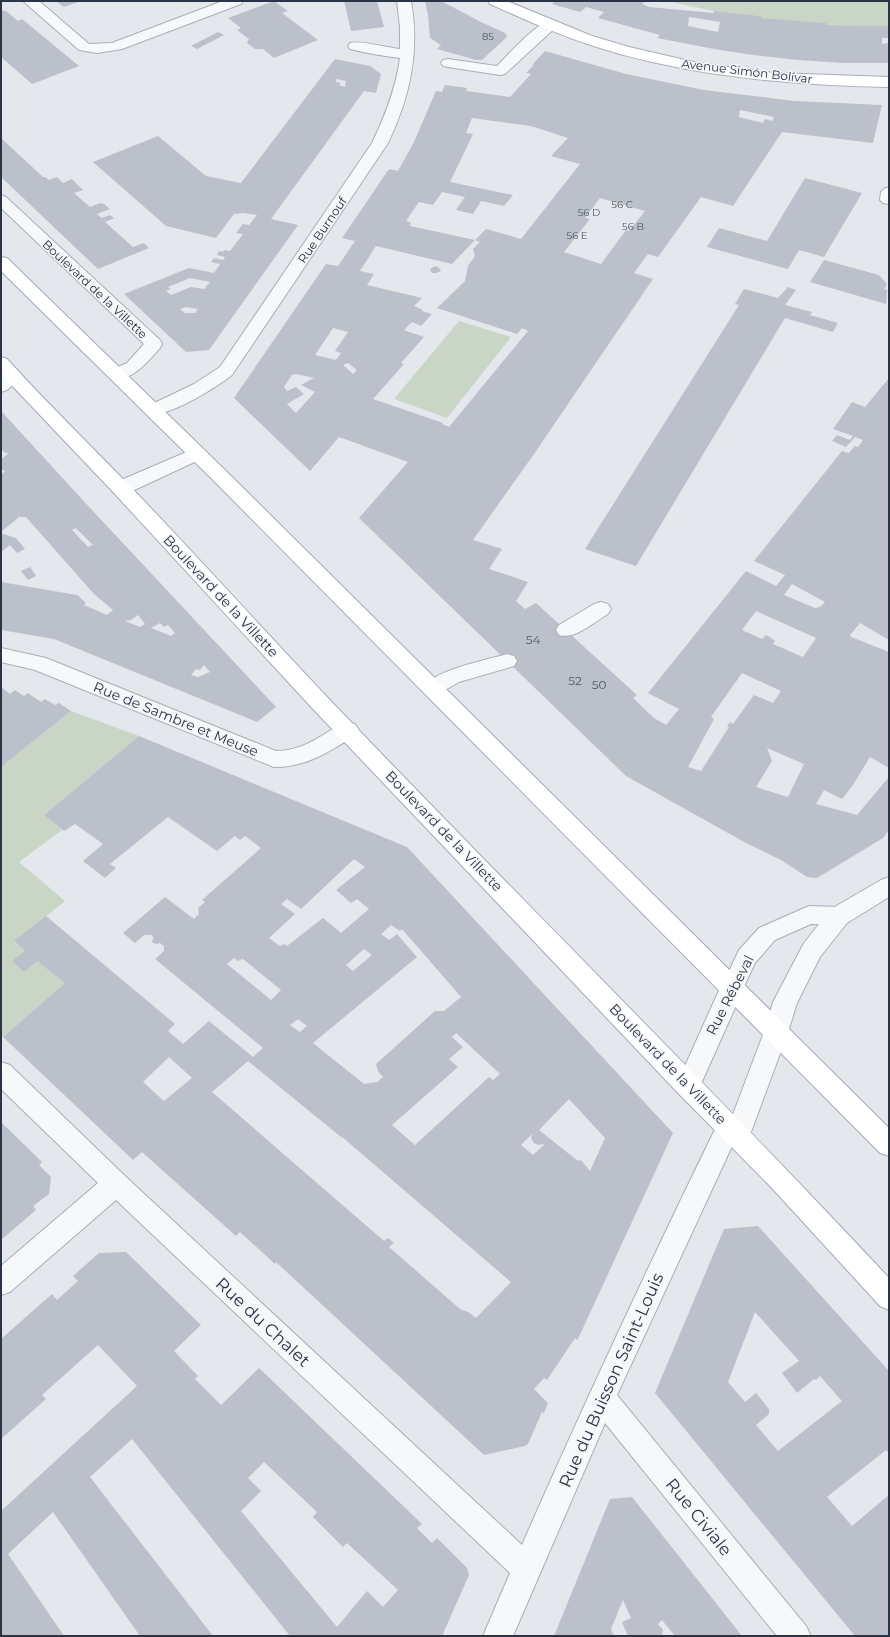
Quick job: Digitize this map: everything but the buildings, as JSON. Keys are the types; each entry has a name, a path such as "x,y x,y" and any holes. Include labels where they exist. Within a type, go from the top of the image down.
{"main road":[{"name":"Avenue Simón Bolívar","path":"495,1 588,40 688,65 782,78 889,82"},
{"path":"1,262 154,410 196,454 225,480 889,1145"},
{"name":"Boulevard de la Villette","path":"5,375 31,396 121,488 320,703 348,730 688,1086 733,1131 889,1297"}],"street":[{"path":"30,1 84,47 106,49 236,1"},
{"name":"Rue Burnouf","path":"154,410 198,391 214,382 226,371 380,144 395,111 406,70 408,34 404,1"},
{"path":"448,63 500,71 550,25"},
{"path":"356,46 384,52 408,54"},
{"path":"121,488 196,454"},
{"name":"Rue de Sambre et Meuse","path":"1,655 39,663 274,759 286,759 305,755 348,730"},
{"path":"733,1131 776,1032 785,1002 812,950 839,916 889,886"},
{"name":"Rue Rébeval","path":"688,1086 732,988"},
{"name":"Rue du Chalet","path":"1,1073 116,1184 526,1568"},
{"name":"Rue du Buisson Saint-Louis","path":"498,1636 526,1568 696,1193 733,1131"},
{"path":"1,1283 116,1184"},
{"name":"Rue Civiale","path":"602,1398 796,1636"}],"lane":[{"name":"Boulevard de la Villette","path":"1,200 154,344 133,367 117,374"},
{"path":"566,630 602,609"},
{"path":"433,688 452,677 507,661"},
{"name":"Rue Rébeval","path":"732,988 746,957 767,934 809,915 839,916"}],"green space":[{"path":"667,1 889,1 889,26 826,25 825,23 761,18 761,16 714,11"},
{"path":"459,321 511,337 447,418 394,399"},
{"path":"71,711 139,736 44,815 62,830 19,862 65,901 14,942 65,983 3,1037 1,1036 1,767"}]}
